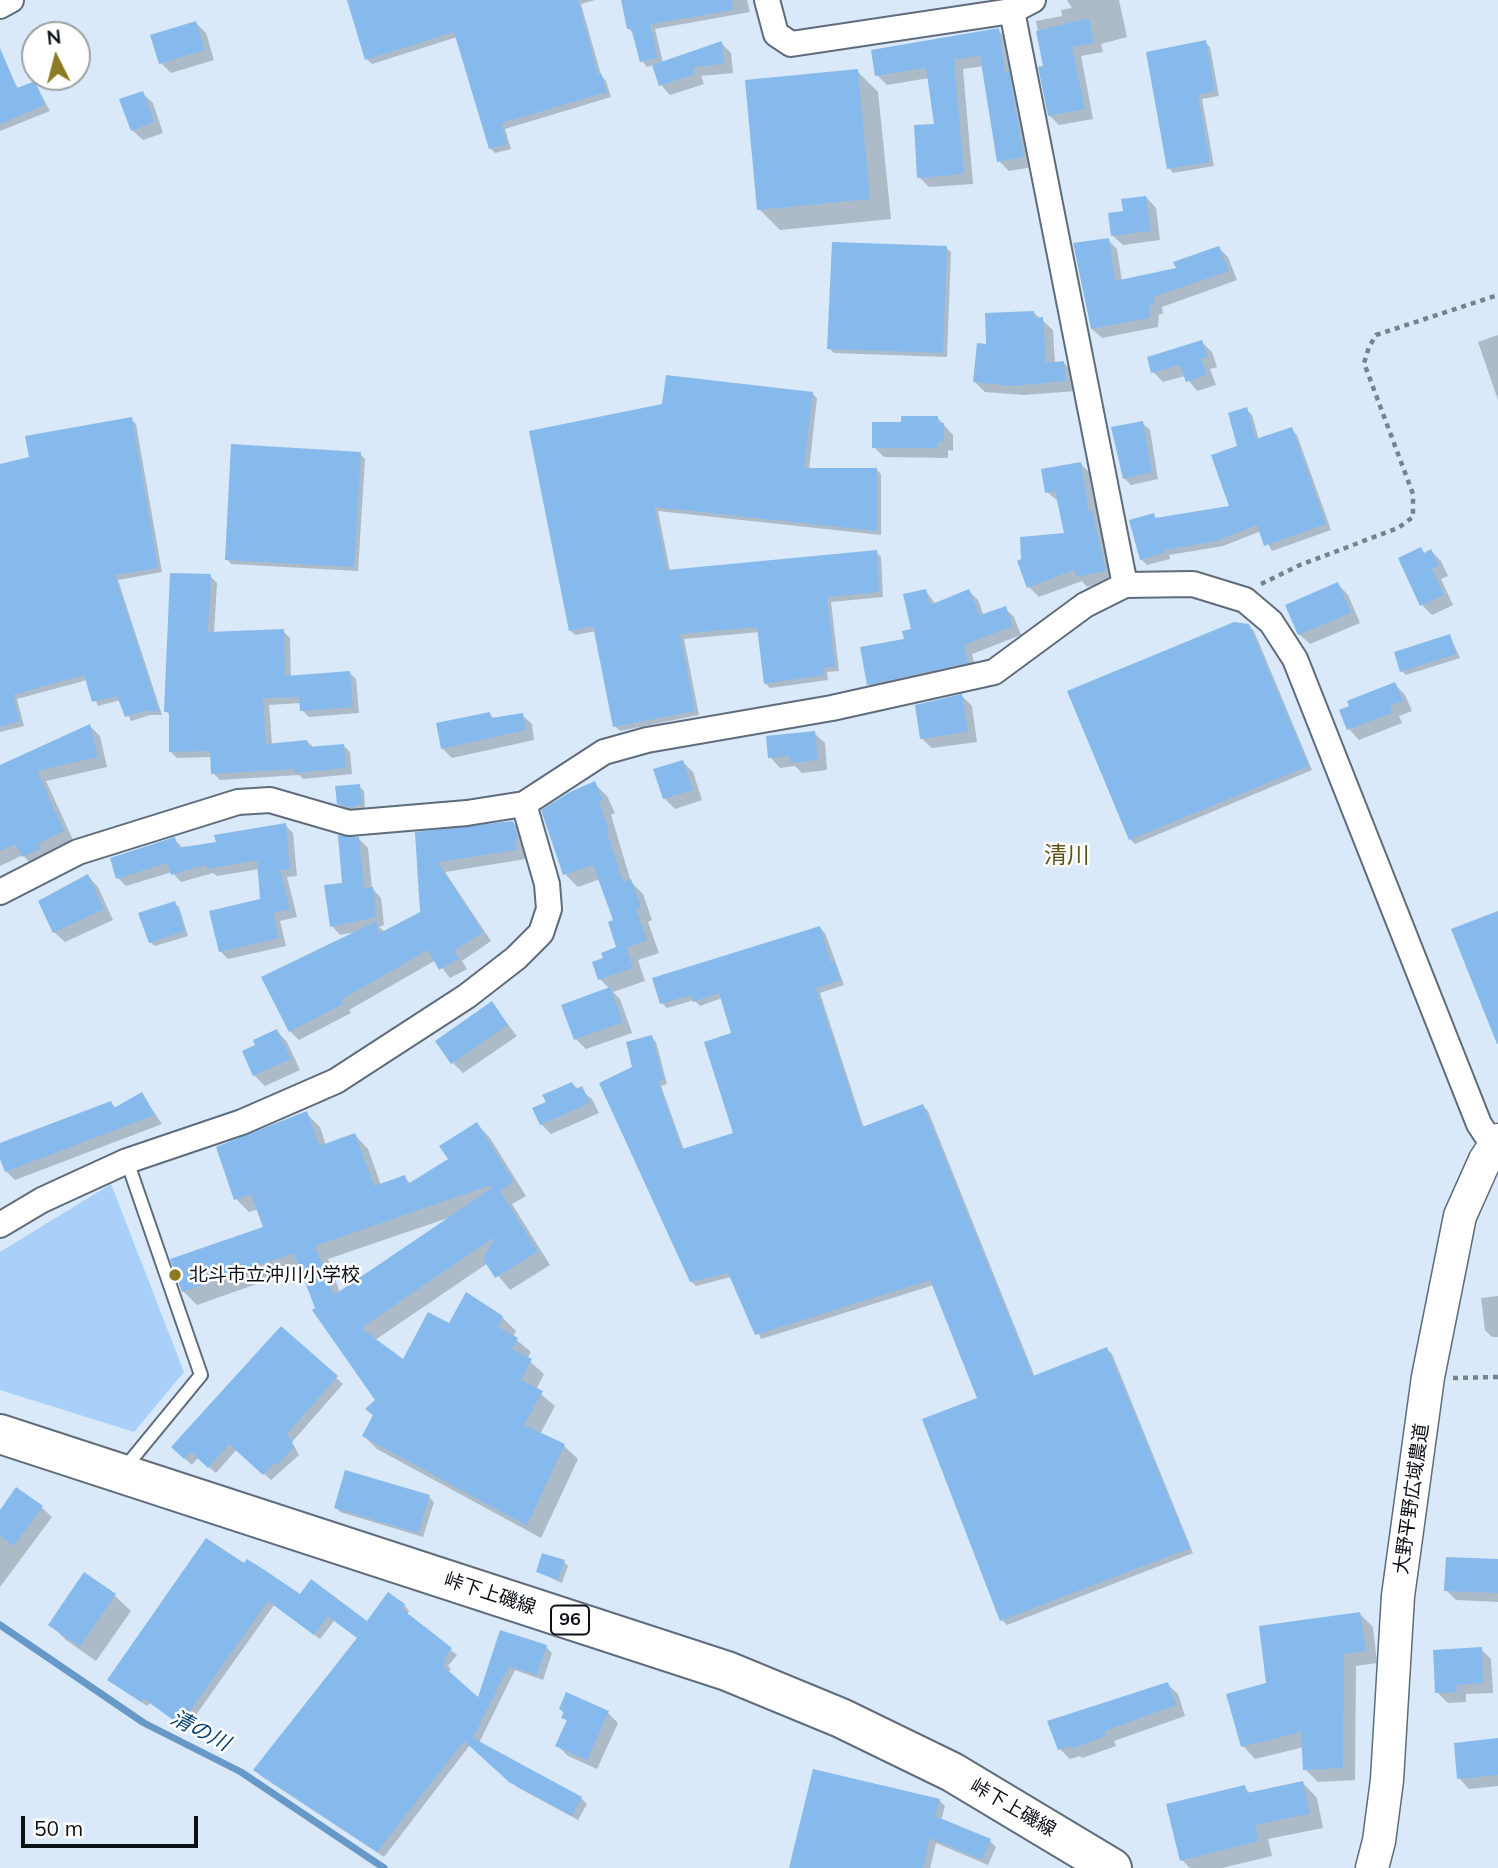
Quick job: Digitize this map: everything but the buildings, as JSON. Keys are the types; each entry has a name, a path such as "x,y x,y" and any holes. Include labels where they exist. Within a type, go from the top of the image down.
{"main road":[{"name":"峠下上磯線","path":"0,1434 727,1671 841,1717 952,1772 1112,1868"}],"street":[{"path":"0,6 10,0"},
{"path":"767,0 776,34 791,44 1023,6 1125,586"},
{"path":"0,892 78,852 238,802 270,800 349,823 467,814 524,804 604,752 832,708 994,672 1085,605 1125,586 1193,584 1245,600 1271,622 1295,659 1479,1124 1496,1143"},
{"path":"0,1225 42,1200 127,1161 242,1122 336,1081 467,996 516,958 541,933 549,909 547,884 524,804"},
{"name":"大野平野広域農道","path":"1372,1868 1379,1840 1387,1780 1398,1596 1429,1377 1461,1216 1496,1143"}],"lane":[{"path":"120,1473 201,1375 127,1161"}],"path":[{"path":"1245,600 1265,580 1398,528 1413,517 1413,494 1364,363 1369,348 1376,335 1498,295"},
{"path":"1429,1377 1498,1377"}],"shaded area":[{"path":"111,1184 184,1372 134,1432 0,1390 0,1252"}],"waterway":[{"name":"清の川","path":"0,1625 144,1723 241,1772 384,1868"}],"place":[{"name":"北斗市立沖川小学校","path":"175,1275"}],"district":[{"name":"清川","path":"1067,856"}]}
